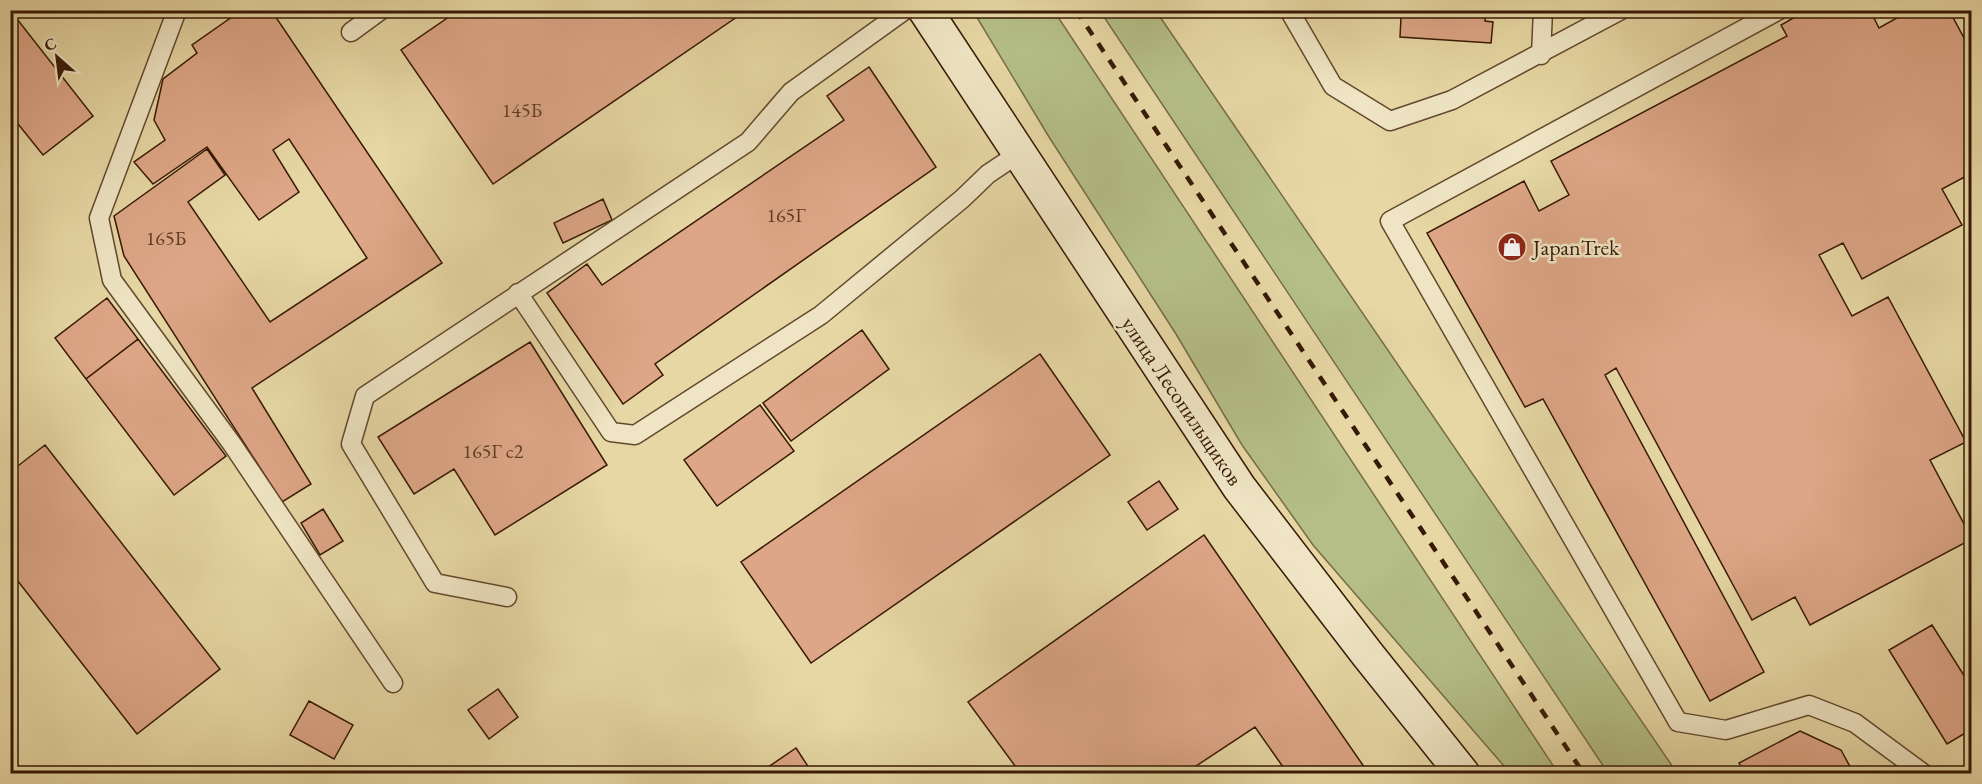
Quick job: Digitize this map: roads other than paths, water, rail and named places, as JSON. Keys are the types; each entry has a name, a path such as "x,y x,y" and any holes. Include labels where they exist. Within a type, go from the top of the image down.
{"main road":[{"name":"улица Лесопильщиков","path":"925,10 1239,487 1355,639 1463,774"}],"lane":[{"path":"177,10 99,218 112,280 232,444 393,683"},
{"path":"351,32 381,10"},
{"path":"507,597 435,583 351,444 365,396 748,142 791,92 905,10"},
{"path":"1289,10 1332,86 1390,121 1452,100 1541,55 1621,10"},
{"path":"1541,55 1543,10"},
{"path":"1779,10 1390,221 1678,722 1726,730 1809,705 1855,723 1924,774"},
{"path":"518,293 611,432 635,435 820,315 962,199 988,174 1018,154"}],"railway":[{"path":"1076,10 1584,774"}],"place":[{"name":"JapanTrek","path":"1512,247"}]}
